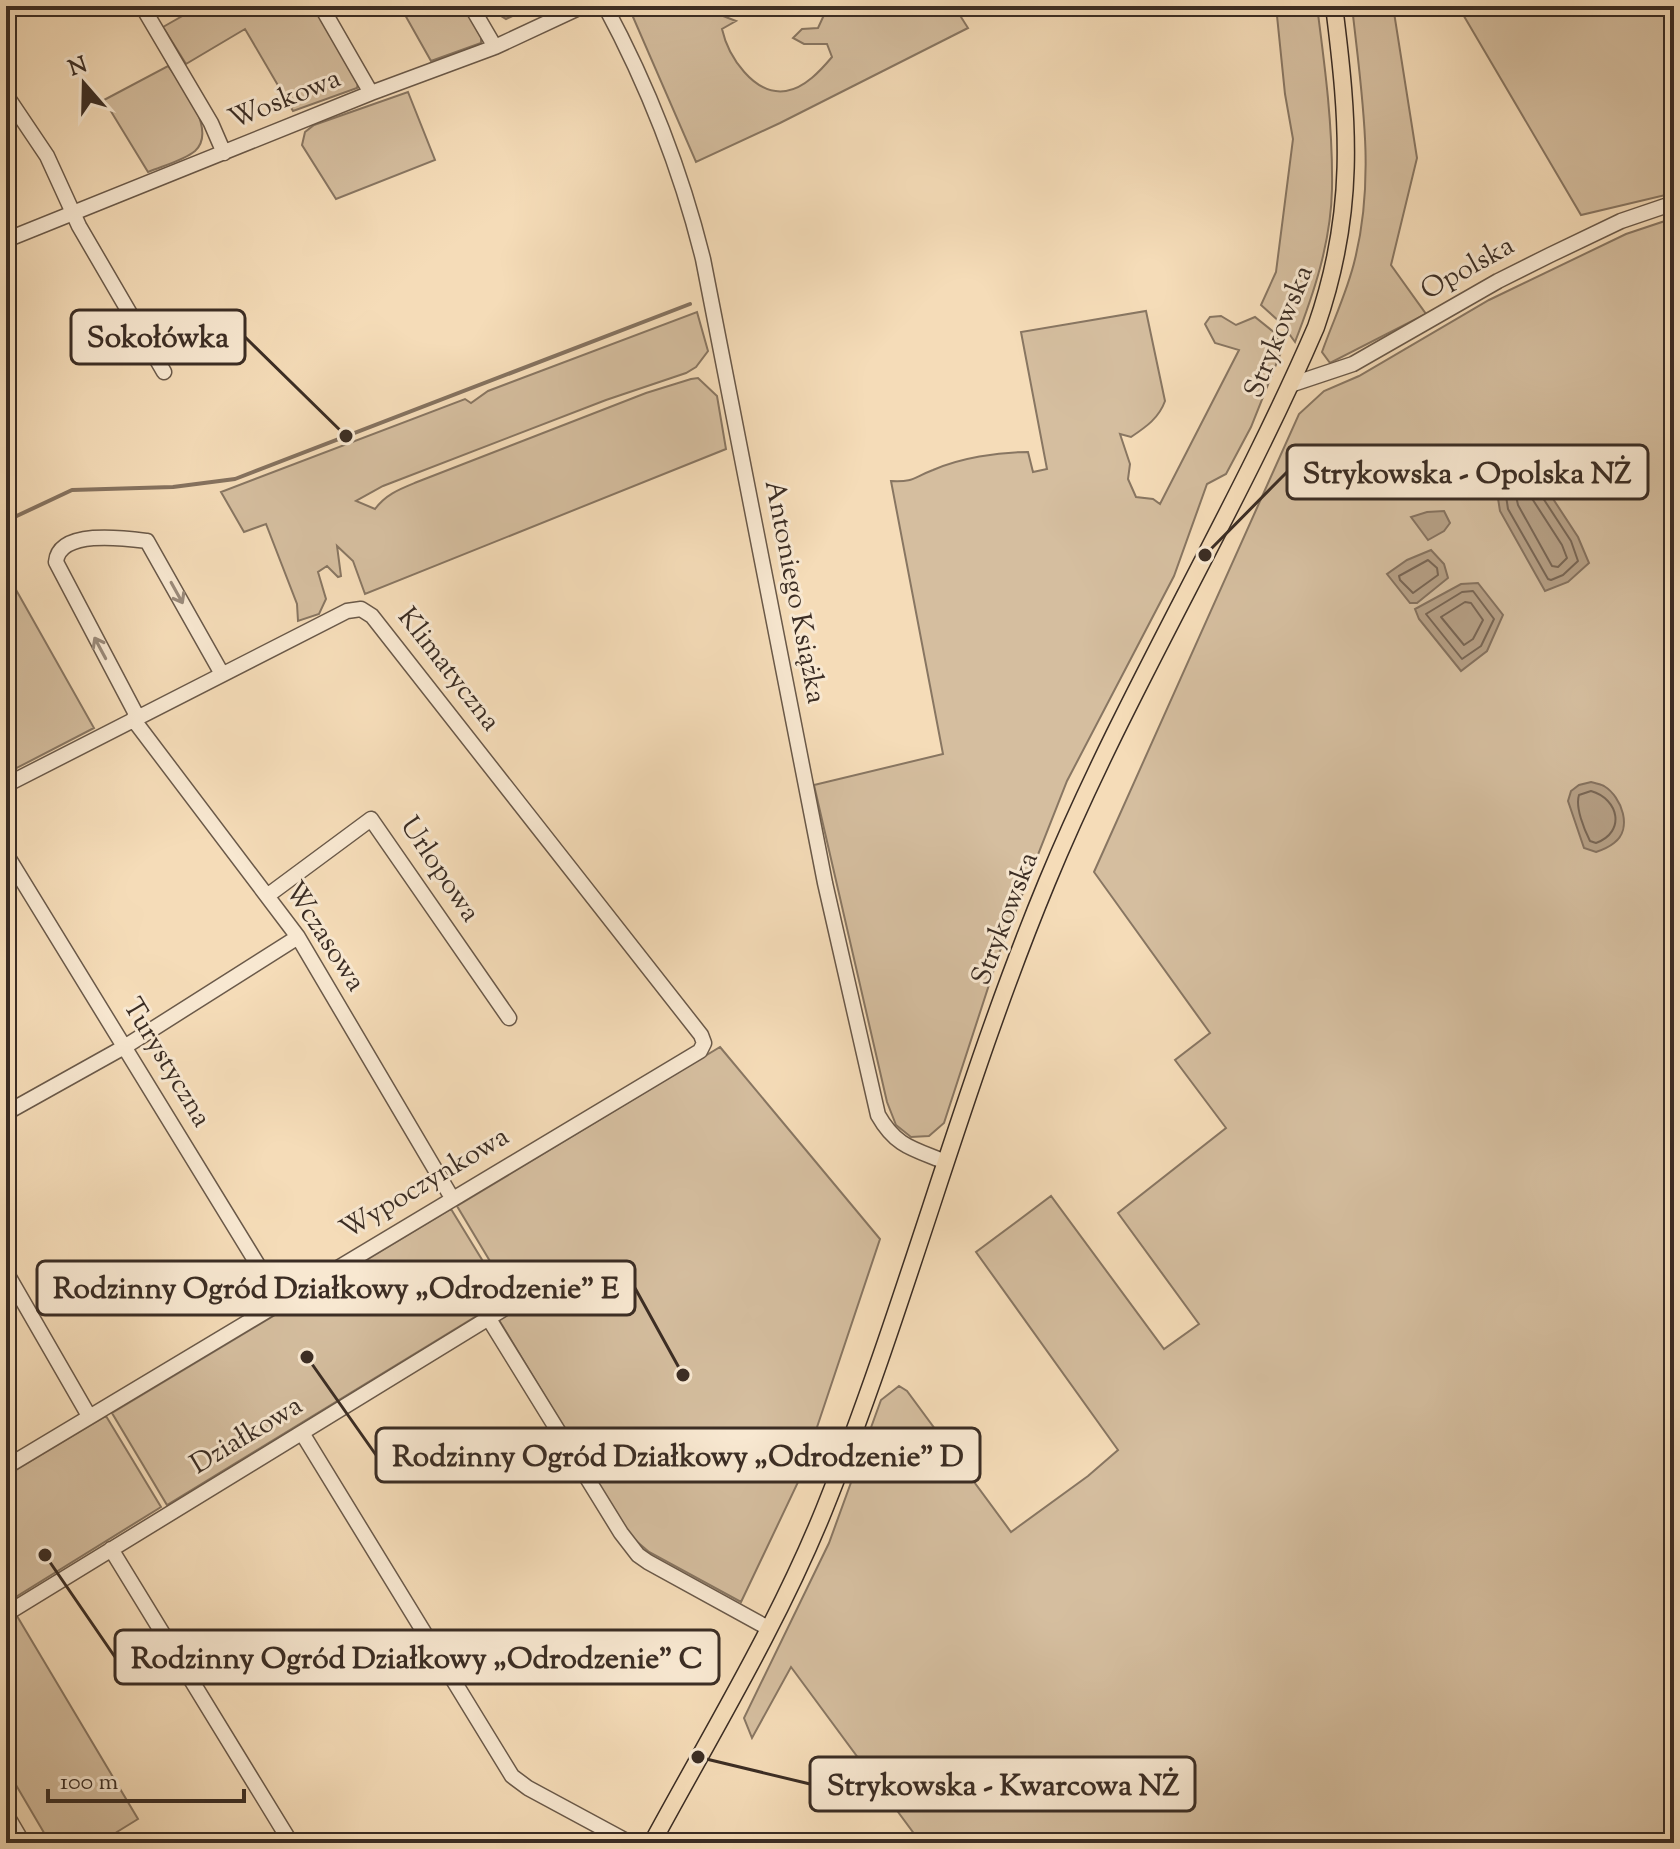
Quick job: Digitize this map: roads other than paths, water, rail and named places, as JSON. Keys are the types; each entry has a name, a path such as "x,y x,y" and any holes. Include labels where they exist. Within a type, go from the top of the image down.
{"main road":[{"name":"Strykowska","path":"652,1843 804,1557 838,1474 1020,950 1072,825 1316,327 1328,293 1343,220 1347,130 1334,6"}],"street":[{"path":"142,6 211,123 224,153"},
{"path":"321,6 371,93"},
{"path":"471,6 495,47"},
{"name":"Woskowa","path":"6,240 371,93 495,47 583,6"},
{"name":"Antoniego Książka","path":"605,6 639,69 689,201 822,867 878,1115 888,1133 904,1145 946,1162"},
{"path":"6,95 47,156 74,212 164,372"},
{"name":"Opolska","path":"1290,385 1353,364 1498,281 1621,221 1674,203"},
{"name":"Wczasowa","path":"222,674 147,541 77,540 56,556 56,562 135,717 298,937 452,1198"},
{"name":"Klimatyczna","path":"6,785 347,611 361,609 637,952 704,1043"},
{"name":"Urlopowa","path":"267,896 371,819 509,1018"},
{"name":"Turystyczna","path":"6,854 280,1301"},
{"path":"6,1113 126,1046 298,937"},
{"name":"Wypoczynkowa","path":"6,1467 700,1051 704,1043"},
{"path":"6,1272 89,1416"},
{"name":"Działkowa","path":"6,1614 515,1302"},
{"path":"489,1319 621,1533 638,1555 768,1628"},
{"path":"302,1433 512,1776 528,1788 630,1843"},
{"path":"111,1549 291,1843"},
{"path":"6,1814 23,1843"}],"water":[{"path":"495,6 523,6 523,11 506,19 498,14"},
{"path":"1511,469 1542,482 1578,537 1589,563 1568,582 1545,591 1500,511 1496,486"},
{"path":"1444,511 1450,523 1444,531 1428,540 1411,517 1427,512"},
{"path":"1431,550 1444,564 1448,578 1417,603 1410,603 1387,574 1407,560"},
{"path":"1478,583 1503,615 1487,651 1461,671 1419,619 1415,609 1461,584"},
{"path":"1591,782 1604,786 1616,798 1624,822 1620,837 1596,852 1584,848 1568,801 1571,791"}],"waterway":[{"path":"6,521 72,490 173,487 235,479 690,304"}],"place":[{"name":"Sokołówka","path":"346,436"},
{"name":"Strykowska - Opolska NŻ","path":"1205,555"},
{"name":"Rodzinny Ogród Działkowy „Odrodzenie” D","path":"307,1357"},
{"name":"Rodzinny Ogród Działkowy „Odrodzenie” E","path":"683,1375"},
{"name":"Rodzinny Ogród Działkowy „Odrodzenie” C","path":"45,1555"},
{"name":"Strykowska - Kwarcowa NŻ","path":"698,1757"}]}
